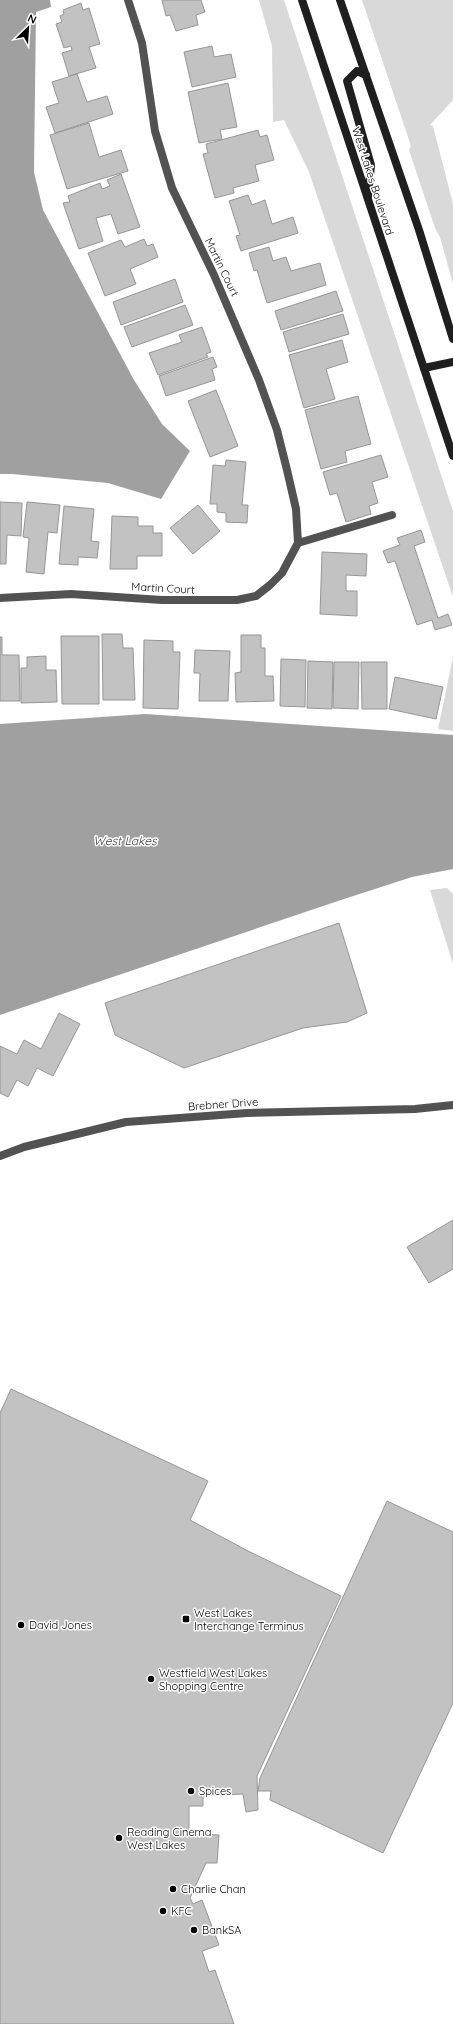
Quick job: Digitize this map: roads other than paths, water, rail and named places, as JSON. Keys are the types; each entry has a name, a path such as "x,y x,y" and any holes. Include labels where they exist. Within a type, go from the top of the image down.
{"main road":[{"name":"West Lakes Boulevard","path":"302,0 453,456"},
{"path":"340,0 419,230 453,339"},
{"path":"366,75 357,71 347,81 371,165 368,199"},
{"path":"424,368 453,362"}],"street":[{"name":"Martin Court","path":"0,598 71,594 162,600 237,600 256,596 270,585 282,573 298,543 296,508 277,430 259,380 214,275 170,181 155,131 142,43 128,0"},
{"path":"298,543 392,515"},
{"name":"Brebner Drive","path":"0,1156 24,1147 126,1122 247,1113 415,1109 453,1105"}],"water":[{"path":"0,0 50,0 51,7 36,12 34,172 43,210 134,380 162,424 190,451 161,499 108,483 0,474"},
{"name":"West Lakes","path":"145,714 453,735 453,869 412,877 0,1015 0,724"}],"place":[{"name":"West Lakes Interchange Terminus","path":"186,1619"},
{"name":"David Jones","path":"21,1625"},
{"name":"Westfield West Lakes Shopping Centre","path":"151,1679"},
{"name":"Spices","path":"191,1791"},
{"name":"Reading Cinema West Lakes","path":"119,1838"},
{"name":"Charlie Chan","path":"173,1889"},
{"name":"KFC","path":"163,1911"},
{"name":"BankSA","path":"194,1930"}]}
